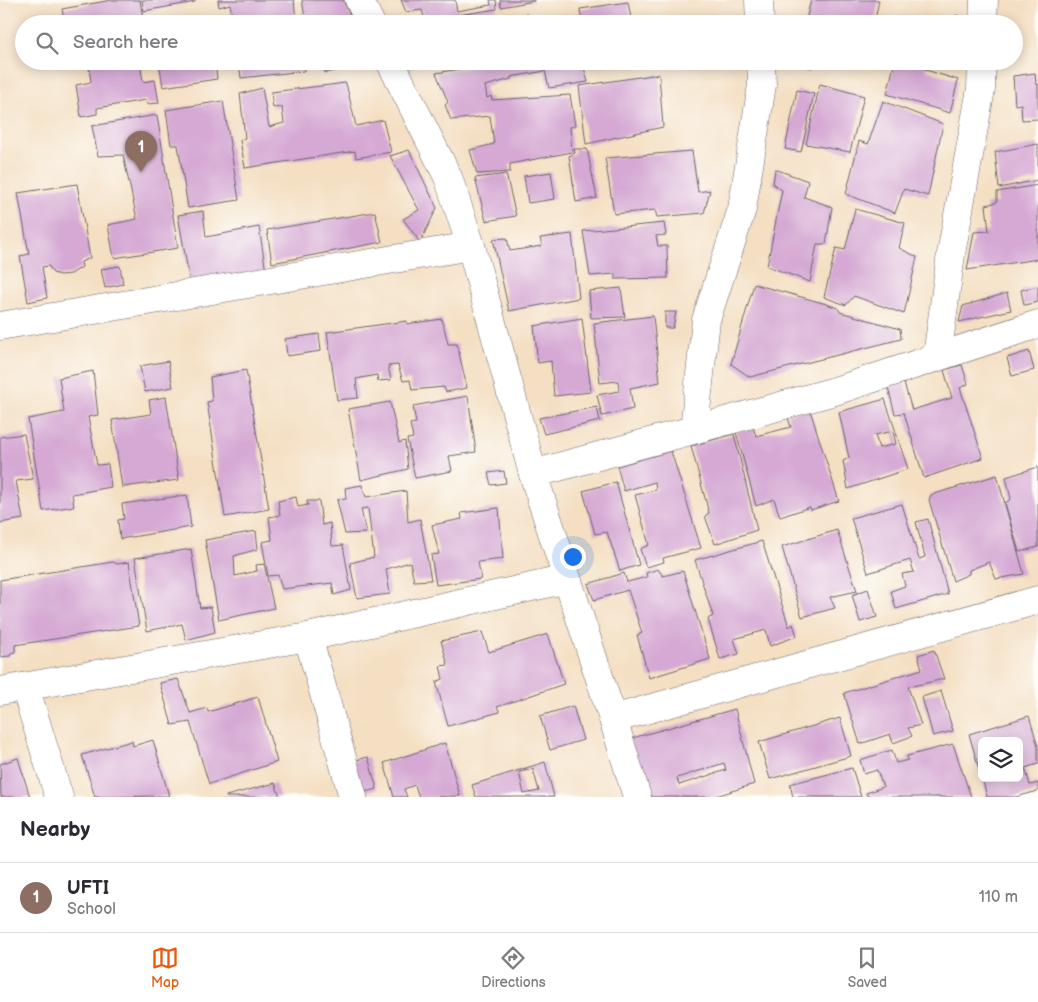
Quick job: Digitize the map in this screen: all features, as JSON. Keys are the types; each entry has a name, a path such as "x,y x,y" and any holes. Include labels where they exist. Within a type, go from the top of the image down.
{"street":[{"path":"359,0 366,15"},
{"path":"759,0 760,15"},
{"path":"983,15 984,0"},
{"path":"394,70 448,178 471,246 533,474 637,797"},
{"path":"694,429 706,320 742,209 762,85 761,70"},
{"path":"937,357 951,254 981,89 982,70"},
{"path":"0,326 471,246"},
{"path":"533,474 835,391 1038,324"},
{"path":"59,797 12,689 308,637 567,579"},
{"path":"613,719 1038,600"},
{"path":"308,637 353,797"}],"building":[{"path":"112,0 140,0 142,15 63,15 62,9"},
{"path":"142,0 195,0 195,2 144,11"},
{"path":"218,0 294,0 296,15 232,15 230,4 219,7"},
{"path":"302,0 343,0 350,15 304,15"},
{"path":"401,0 455,0 457,11 491,5 490,0 496,0 497,9 458,15 424,15 422,10 406,12"},
{"path":"500,0 534,0 534,1 501,7"},
{"path":"811,0 879,0 876,15 807,15"},
{"path":"628,2 630,15 581,15 580,9"},
{"path":"89,70 141,70 143,82 155,80 159,103 147,104 146,100 97,108 97,114 81,117 76,85 91,82"},
{"path":"160,70 216,70 217,79 163,87"},
{"path":"240,70 304,70 304,71 241,78"},
{"path":"324,70 339,70 325,73"},
{"path":"454,70 585,70 588,82 549,88 545,71 511,77 511,79 485,86 487,98 491,96 492,100 570,95 575,126 570,127 572,152 510,164 510,172 477,174 470,150 494,144 490,116 451,120 445,105 448,102 436,73"},
{"path":"893,70 926,70 958,80 950,113 887,94"},
{"path":"1035,73 1036,84 1038,84 1038,119 1022,120 1021,104 1015,105 1013,76"},
{"path":"659,74 663,127 586,144 579,86"},
{"path":"346,83 356,126 383,120 391,152 356,158 355,151 245,168 240,140 245,138 240,94 262,88 269,127 284,123 282,107 273,108 271,92"},
{"path":"820,84 864,96 850,152 806,144"},
{"path":"797,90 814,94 801,152 785,149"},
{"path":"223,101 239,200 188,208 178,145 171,145 166,110"},
{"path":"883,101 943,124 928,196 904,189 895,213 846,194 859,141 868,144"},
{"path":"157,115 178,248 114,258 108,225 137,219 123,155 98,156 92,126"},
{"path":"1038,144 1038,180 999,188 995,152"},
{"path":"574,149 587,149 597,198 576,202 569,156 575,153"},
{"path":"409,150 437,208 420,242 403,219 419,210 390,156"},
{"path":"692,151 698,192 710,190 704,213 657,217 655,210 614,214 605,158"},
{"path":"775,169 808,181 804,197 832,207 826,244 817,244 810,282 767,266 782,190 773,184"},
{"path":"551,172 555,199 528,203 524,176"},
{"path":"506,174 516,216 486,221 475,178"},
{"path":"77,184 90,258 81,262 82,267 71,274 60,275 53,273 49,266 42,267 47,298 28,302 20,256 29,254 18,193"},
{"path":"1038,185 1038,259 967,270 974,232 989,231 986,205 997,202 997,192"},
{"path":"855,209 905,223 899,248 917,257 904,314 854,296 846,305 824,297 836,248 845,250"},
{"path":"203,211 206,237 259,227 266,272 190,283 178,215"},
{"path":"375,212 382,242 272,263 267,230"},
{"path":"664,223 666,235 656,236 658,246 667,246 668,278 615,279 615,274 590,276 583,231"},
{"path":"572,234 579,298 509,311 493,239 507,238 510,251 542,246 540,238"},
{"path":"120,266 123,284 105,288 101,269"},
{"path":"754,284 823,303 838,308 840,312 900,329 901,339 750,377 731,364"},
{"path":"1038,286 1038,302 1024,305 1021,290"},
{"path":"621,288 625,317 591,318 589,291"},
{"path":"1007,293 1011,310 959,322 963,306"},
{"path":"665,312 676,312 673,328 665,328"},
{"path":"653,316 660,382 630,388 633,409 602,416 597,395 619,391 618,381 600,383 594,323"},
{"path":"582,318 591,392 554,396 551,361 538,363 534,326"},
{"path":"442,319 448,344 457,344 467,388 446,392 444,387 412,390 410,380 403,381 398,365 388,366 391,380 378,381 377,375 356,379 358,398 337,400 327,332 407,321 407,324"},
{"path":"319,334 321,351 287,356 285,339"},
{"path":"1029,351 1034,370 1012,376 1007,358"},
{"path":"168,361 173,387 145,392 140,366"},
{"path":"962,365 968,384 960,388 983,458 924,478 904,413 895,414 888,387 904,383 912,410 952,398 944,370"},
{"path":"246,370 269,509 225,517 207,402 212,401 210,377"},
{"path":"93,371 98,415 88,417 97,465 108,464 111,487 72,494 74,506 43,511 28,419 64,412 59,378"},
{"path":"468,396 476,452 449,456 452,471 415,478 407,439 413,438 410,424 416,423 413,406"},
{"path":"166,397 179,480 122,487 112,420 151,414 149,400"},
{"path":"885,399 908,469 848,489 843,461 849,458 839,412","holes":["893,431 896,444 879,448 875,435"]},
{"path":"390,402 399,443 405,441 408,469 361,480 348,409"},
{"path":"597,407 600,421 544,434 539,418"},
{"path":"809,407 839,501 811,510 810,507 780,517 774,499 756,506 736,432 753,427 756,436 791,427 787,415"},
{"path":"24,434 33,479 16,481 23,519 0,523 0,437"},
{"path":"734,434 757,530 715,544 705,516 709,513 691,446"},
{"path":"671,451 701,548 663,558 664,562 646,567 640,549 649,545 635,495 656,490 655,482 624,491 617,466"},
{"path":"1038,467 1038,547 1019,552 1005,503 1011,499 1006,477"},
{"path":"504,471 506,483 491,485 488,473"},
{"path":"997,475 1024,574 996,579 989,562 969,570 969,574 953,581 929,500 931,495"},
{"path":"616,482 639,565 620,571 607,532 595,534 583,491"},
{"path":"362,485 366,497 406,491 408,522 420,519 431,580 414,581 410,562 386,569 390,594 357,598 350,563 374,557 368,508 361,509 366,533 345,534 337,500 346,499 345,488"},
{"path":"187,495 191,527 120,539 118,520 124,519 122,504"},
{"path":"296,497 298,507 308,505 307,501 319,501 322,525 330,523 332,546 343,545 351,590 334,595 332,583 282,589 278,575 268,576 262,542 272,540 269,517 280,515 278,501"},
{"path":"902,504 919,559 925,557 916,522 928,519 948,594 896,609 891,591 905,586 902,574 914,572 910,560 868,573 851,518"},
{"path":"499,508 503,559 478,562 481,579 436,585 431,555 439,554 432,525 462,519 461,513"},
{"path":"837,530 857,591 830,597 835,608 802,617 782,547"},
{"path":"256,531 258,549 234,556 235,576 257,571 256,565 264,564 274,608 219,620 205,540"},
{"path":"762,541 789,627 793,624 797,636 770,646 766,630 734,639 739,654 720,659 708,619 713,616 695,560"},
{"path":"191,549 200,608 211,607 215,632 186,640 182,624 147,631 135,558"},
{"path":"113,562 117,564 129,562 139,626 15,645 15,652 11,653 10,656 0,657 0,580"},
{"path":"658,569 663,576 683,571 710,659 649,678 637,635 642,633 628,590 594,600 588,584 624,573 627,582 647,577 646,573"},
{"path":"868,589 877,617 860,622 852,595"},
{"path":"482,632 489,652 548,634 564,684 497,707 500,712 448,726 436,682 443,679 440,666 448,665 441,641"},
{"path":"934,650 944,679 908,687 921,725 908,728 912,736 893,743 890,734 860,744 844,693 922,669 918,655"},
{"path":"178,679 190,713 207,708 208,712 258,697 277,762 209,784 190,722 172,725 160,683"},
{"path":"941,691 953,731 933,736 922,697"},
{"path":"573,706 583,740 550,750 540,716"},
{"path":"735,709 754,784 713,797 643,797 629,739","holes":["724,763 726,770 679,785 677,778"]},
{"path":"1029,716 1038,746 1038,764 1025,768 1030,785 1038,783 1038,791 1016,797 987,797 983,782 1023,782 1023,737 978,737 978,766 969,734"},
{"path":"840,718 851,756 770,779 759,742"},
{"path":"153,740 169,796 95,797 82,755 132,741 133,746"},
{"path":"445,743 460,796 419,797 415,785 404,789 407,797 394,797 384,763"},
{"path":"953,744 971,797 868,797 866,793 883,787 877,770 864,774 860,760 892,750 896,763 908,760 907,756"},
{"path":"368,757 377,789 361,793 352,761"},
{"path":"18,758 30,797 1,797 0,764"},
{"path":"545,762 554,797 476,797 472,785","holes":["533,769 539,791 524,794 519,772"]},
{"path":"852,768 861,797 793,797 790,784"},
{"path":"275,783 280,797 226,797 226,796"}],"place":[{"name":"UFTI","path":"141,172"}]}
